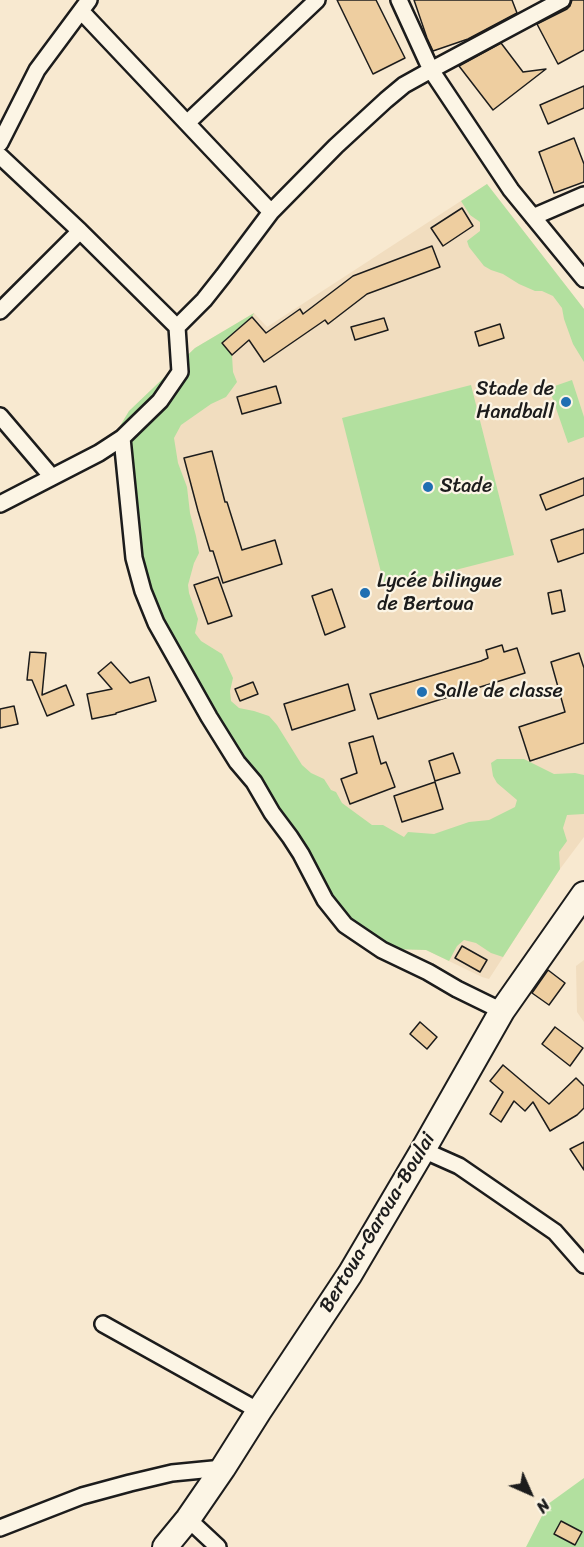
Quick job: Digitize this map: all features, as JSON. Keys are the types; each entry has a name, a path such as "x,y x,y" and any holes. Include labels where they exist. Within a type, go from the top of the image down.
{"highway":[{"name":"Bertoua-Garoua-Boulai","path":"165,1547 188,1519 223,1468 258,1411 350,1274 502,1011 584,894"}],"street":[{"path":"187,123 317,0"},
{"path":"399,0 431,70 511,190 584,279"},
{"path":"177,327 204,300 271,212 336,146 386,100 431,70 562,0"},
{"path":"0,143 37,70 85,5 187,123 271,212"},
{"path":"0,156 177,327 180,372 160,401 122,438 99,453 0,504"},
{"path":"533,217 584,195"},
{"path":"0,311 80,231"},
{"path":"0,416 52,477"},
{"path":"122,438 134,558 143,591 156,623 209,717 301,854 325,900 345,925 382,950 502,1011"},
{"path":"423,1150 459,1167 555,1232 584,1265"},
{"path":"103,1324 258,1411"},
{"path":"0,1528 82,1496 130,1483 172,1473 223,1468"},
{"path":"188,1519 218,1547"}],"shaded area":[{"name":"Lycée bilingue de Bertoua","path":"487,184 584,309 584,837 560,869 489,979 426,950 390,949 227,741 126,457 120,426 129,411 195,348 254,313 267,327"},
{"path":"584,960 584,1022 577,1012 576,966"}],"green space":[{"path":"487,184 584,309 584,362 573,344 562,308 553,296 542,291 535,291 484,266 469,247 467,241 480,231 480,222 470,215 461,201"},
{"path":"254,313 222,343 232,355 233,372 237,382 226,397 211,404 181,425 174,438 178,463 187,487 199,553 188,585 198,619 195,633 201,641 222,654 233,678 230,691 231,701 239,708 269,716 302,765 311,773 324,779 342,803 372,825 383,825 404,837 408,832 434,834 469,822 489,820 515,807 517,800 497,783 493,776 491,763 497,759 524,759 554,774 584,775 584,814 567,815 563,828 567,841 559,852 560,869 503,957 491,953 476,943 464,940 457,946 449,961 426,950 390,949 346,922 262,799 156,620 137,566 126,457 120,426 129,411 195,348"},
{"name":"Stade de Handball","path":"572,380 584,417 584,437 568,443 549,388"},
{"name":"Stade","path":"471,385 514,555 385,588 342,418"},
{"path":"584,1478 584,1547 526,1547 548,1504"}],"building":[{"path":"337,0 376,0 405,58 373,74"},
{"path":"414,0 512,0 517,13 468,39 433,51"},
{"path":"572,0 584,0 584,50 558,64 537,24 567,9"},
{"path":"501,43 523,72 546,69 493,110 459,66"},
{"path":"584,86 584,108 548,124 540,105"},
{"path":"574,138 584,164 584,182 554,193 539,152"},
{"path":"462,208 473,226 443,246 431,228"},
{"path":"432,246 440,267 367,294 328,324 325,320 264,362 249,340 232,355 222,343 252,317 266,333 300,309 303,314 353,276"},
{"path":"384,318 388,330 355,340 351,327"},
{"path":"500,324 504,338 479,346 475,332"},
{"path":"276,386 281,403 242,414 237,397"},
{"path":"212,451 225,502 227,502 242,550 275,540 282,564 223,583 213,551 210,551 184,458"},
{"path":"584,478 584,495 546,510 540,495"},
{"path":"584,529 584,553 558,562 551,540"},
{"path":"218,577 232,616 208,624 194,585"},
{"path":"332,589 345,627 325,635 312,596"},
{"path":"561,590 565,611 552,614 548,593"},
{"name":"Salle de classe","path":"502,645 504,652 517,648 525,673 378,719 370,694 481,661 488,658 486,650"},
{"path":"30,652 46,653 42,695 66,685 74,705 47,716 32,680 27,680"},
{"path":"579,653 584,668 584,743 530,761 519,727 565,712 551,662"},
{"path":"111,662 130,683 149,677 156,701 92,719 87,694 112,689 98,673"},
{"path":"253,682 258,694 240,701 235,689"},
{"path":"348,684 355,710 292,730 284,704"},
{"path":"14,706 18,724 0,728 0,709"},
{"path":"373,736 381,764 386,762 395,787 350,804 341,779 357,773 349,743"},
{"path":"453,753 460,773 435,781 429,761"},
{"path":"435,782 443,809 402,822 394,796"},
{"path":"462,946 487,960 480,972 455,958"},
{"path":"548,970 565,983 549,1005 532,993"},
{"path":"420,1022 437,1037 427,1049 410,1034"},
{"path":"555,1027 583,1048 570,1066 542,1044"},
{"path":"503,1065 549,1104 576,1078 584,1086 584,1108 577,1115 550,1131 533,1102 525,1111 514,1101 501,1122 490,1114 503,1092 490,1081"},
{"path":"584,1142 584,1170 570,1149"},
{"path":"561,1521 582,1532 575,1545 554,1534"}],"place":[{"name":"Stade de Handball","path":"566,402"},
{"name":"Stade","path":"428,487"},
{"name":"Lycée bilingue de Bertoua","path":"365,593"},
{"name":"Salle de classe","path":"422,692"}]}
